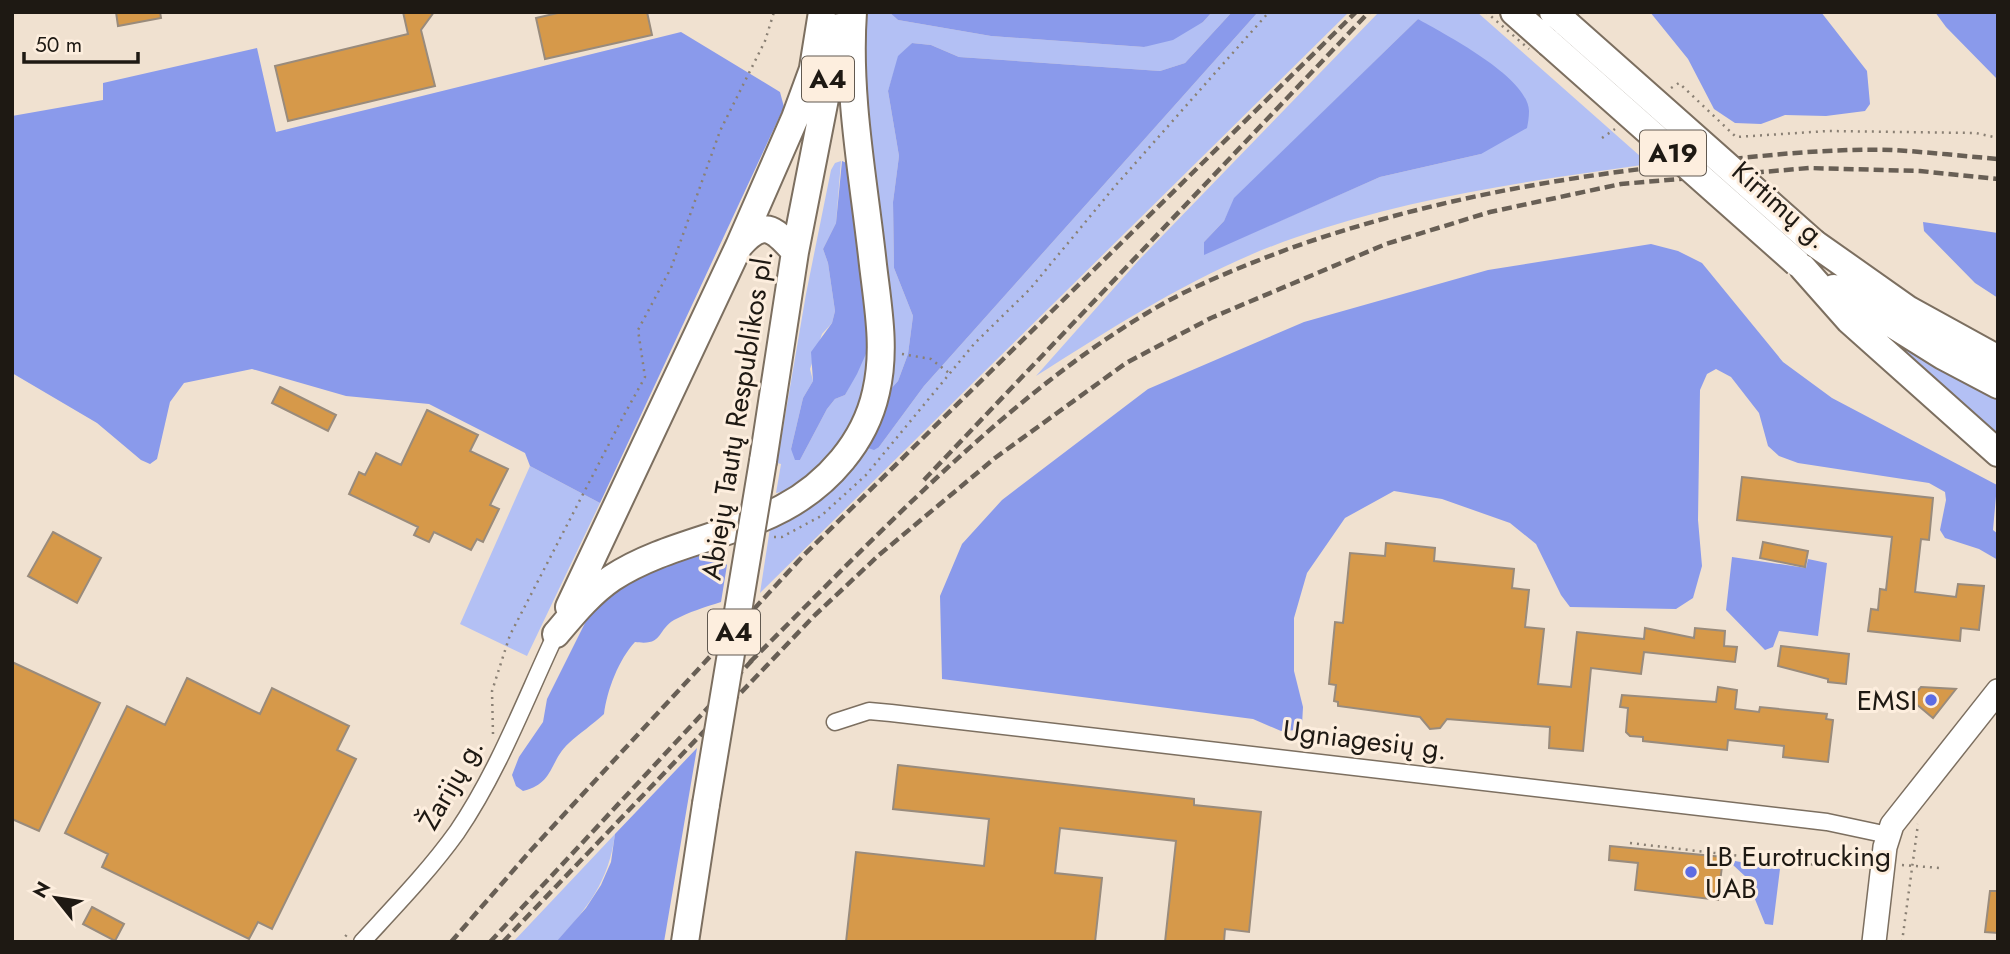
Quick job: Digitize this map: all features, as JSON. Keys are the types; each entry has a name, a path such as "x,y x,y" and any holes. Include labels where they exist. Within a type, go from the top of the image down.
{"highway":[{"name":"Abiejų Tautų Respublikos pl.","path":"815,147 813,69 822,12"},
{"name":"Abiejų Tautų Respublikos pl.","path":"685,940 795,251 843,12"},
{"path":"556,634 593,593 641,562 778,511 820,484 851,448 863,428 876,392 881,354 851,73 853,12"},
{"name":"Kirtimų g.","path":"1514,12 1800,265 1899,330 1998,385"},
{"name":"Kirtimų g.","path":"1553,12 1814,243 1909,310 1998,359"},
{"path":"556,634 739,246 795,118 813,69"},
{"path":"739,246 752,231 763,228 778,234 795,251"},
{"path":"1800,265 1849,320 1998,453"},
{"path":"606,531 609,550 616,557 641,562"}],"main road":[{"path":"1874,942 1888,835 1905,805 1998,691"}],"street":[{"name":"Žarijų g.","path":"356,937 434,862 459,829 498,758 556,634"},
{"name":"Ugniagesių g.","path":"835,722 860,713 891,713 1827,822 1888,835"}],"path":[{"path":"493,747 492,691 510,635 624,415 642,387 645,367 638,330 671,268 720,131 765,41 774,12"},
{"path":"770,537 782,537 821,516 857,483 950,373 1030,289 1115,185 1269,12"},
{"path":"1668,91 1679,83 1736,137 1828,131 1976,134 1998,138"},
{"path":"1602,138 1624,122"},
{"path":"881,354 918,355 931,359 950,373"},
{"path":"1902,942 1918,820"},
{"path":"1630,843 1816,865"},
{"path":"1883,864 1940,869"},
{"path":"341,942 356,937"}],"shaded area":[{"path":"864,12 889,12 898,20 991,36 1144,47 1203,22 1212,12 1232,12 1185,63 1160,71 959,57 931,45 912,43 899,56 888,91 899,156 893,202 894,268 913,316 908,354 898,381 889,391 893,340 860,70"},
{"path":"889,12 1212,12 1203,22 1173,40 1144,47 991,36 898,20"},
{"path":"1232,12 1258,12 924,386 879,447 874,450 868,448 889,391 898,381 908,354 913,316 894,268 893,202 899,156 888,91 898,56 912,43 931,45 959,57 1160,71 1185,63"},
{"path":"1258,12 1349,12 760,593 770,528 785,522 812,503 868,441 879,447 924,386"},
{"path":"1379,12 1477,12 1649,164 1515,184 1427,201 1383,211 1297,237 1195,281 1036,376 1138,261","holes":["1418,19 1481,154 1380,177 1204,254 1204,242 1224,221 1235,198"]},
{"path":"1650,12 1821,12 1867,71 1870,104 1865,111 1826,116 1785,115 1761,124 1735,123 1714,109 1688,59"},
{"path":"1935,12 1998,12 1998,80 1946,27"},
{"path":"1418,19 1484,58 1515,85 1525,98 1529,111 1527,128 1481,154 1380,177 1204,255 1204,242 1224,221 1234,198"},
{"path":"681,32 780,92 784,107 600,503 530,466 525,453 429,404 346,396 252,369 184,383 170,402 157,459 150,464 141,460 97,423 12,373 12,116 103,100 103,83 257,48 276,132"},
{"path":"841,161 836,223 823,249 828,263 835,311 832,323 822,334 810,369 813,381 803,398 791,449 800,460 827,409 835,399 845,395 869,347 874,347 862,398 827,460 803,482 776,493 781,464 777,463 806,294 831,170 835,163"},
{"path":"842,161 849,164 869,347 845,395 835,399 827,409 800,460 795,460 791,449 803,398 813,381 811,352 832,323 835,311 828,263 823,249 836,223"},
{"path":"1923,222 1998,233 1998,298 1975,283 1924,231"},
{"path":"1651,244 1678,251 1702,263 1783,362 1832,398 1997,485 1993,530 1998,534 1998,560 1979,549 1945,538 1940,530 1945,492 1929,483 1798,463 1779,456 1768,446 1759,413 1731,377 1716,369 1707,374 1700,390 1698,520 1702,566 1693,598 1676,609 1570,607 1561,595 1536,544 1510,523 1442,499 1394,491 1345,518 1307,573 1294,618 1294,671 1303,707 1302,725 1298,730 1281,731 1253,719 942,679 940,596 962,544 1002,500 1148,389 1304,322 1488,270"},
{"path":"1862,322 1998,395 1998,442"},
{"path":"530,466 600,503 527,656 460,624"},
{"path":"703,548 717,555 727,565 721,602 674,620 651,642 635,642 615,675 604,714 573,739 541,783 523,791 516,786 512,775 519,757 543,722 547,699 588,617 608,595 634,574"},
{"path":"1732,557 1806,568 1808,559 1827,563 1818,636 1779,631 1773,647 1765,650 1726,610"},
{"path":"697,748 664,942 556,942 586,908 601,885 611,862 615,834"},
{"path":"615,834 608,866 595,893 556,942 513,942"},
{"path":"1735,861 1780,869 1773,925 1765,924 1746,877 1733,865"}],"building":[{"path":"116,12 160,12 161,18 118,26"},
{"path":"403,12 434,12 421,30 435,86 288,121 275,66 408,34"},
{"path":"562,12 647,12 652,35 545,59 536,18"},
{"path":"280,387 336,415 328,431 272,403"},
{"path":"427,410 478,435 470,451 508,469 490,505 499,509 483,542 477,539 471,550 434,532 429,542 414,535 418,527 349,494 359,472 365,475 376,453 401,465"},
{"path":"1742,477 1933,498 1929,540 1921,539 1915,592 1956,597 1958,584 1984,586 1979,630 1961,628 1960,641 1868,631 1871,609 1878,610 1880,589 1886,590 1892,537 1737,520"},
{"path":"53,532 101,558 77,603 28,576"},
{"path":"1763,542 1808,551 1805,567 1760,558"},
{"path":"1386,543 1435,548 1434,561 1514,569 1512,588 1529,590 1525,627 1544,629 1538,684 1571,687 1577,632 1644,639 1645,628 1694,638 1695,628 1725,631 1724,646 1737,647 1735,662 1644,652 1641,674 1591,668 1583,751 1549,748 1550,727 1447,719 1440,728 1430,729 1420,717 1338,706 1338,702 1334,701 1336,685 1329,684 1335,622 1343,623 1350,553 1385,556"},
{"path":"1781,646 1849,654 1846,684 1828,682 1828,679 1778,666"},
{"path":"12,662 100,703 39,831 12,819"},
{"path":"187,678 260,714 272,688 349,726 337,750 356,759 272,929 258,922 249,939 102,867 108,854 65,833 127,706 165,725"},
{"path":"1718,687 1737,690 1735,709 1759,712 1760,707 1827,714 1826,719 1833,720 1828,762 1783,757 1784,746 1728,740 1727,750 1643,741 1643,737 1630,736 1626,732 1628,708 1620,707 1622,695 1716,702"},
{"name":"EMSI","path":"1921,687 1956,689 1933,718 1915,703 1913,696"},
{"path":"898,765 1194,799 1194,805 1261,812 1249,932 1225,929 1224,942 1165,942 1176,841 1060,828 1055,873 1102,878 1095,942 846,942 856,852 984,866 989,819 893,809"},
{"path":"1610,846 1723,857 1718,900 1635,890 1638,863 1609,860"},
{"path":"1990,891 1998,891 1998,933 1985,932"},
{"path":"92,907 124,924 115,941 83,924"}],"railway":[{"path":"451,942 532,849 803,556 1356,12"},
{"path":"924,480 1369,12"},
{"path":"750,662 939,475 1041,387 1093,348 1147,313 1234,270 1338,232 1388,218 1489,194 1591,176 1744,158 1843,150 1892,150 1998,159"},
{"path":"503,942 815,615 879,555 995,458 1126,363 1211,318 1386,244 1490,212 1621,184 1809,168 1920,171 1998,179"},
{"path":"490,942 757,655"}],"place":[{"name":"EMSI","path":"1931,700"},
{"name":"LB Eurotrucking UAB","path":"1691,872"}]}
